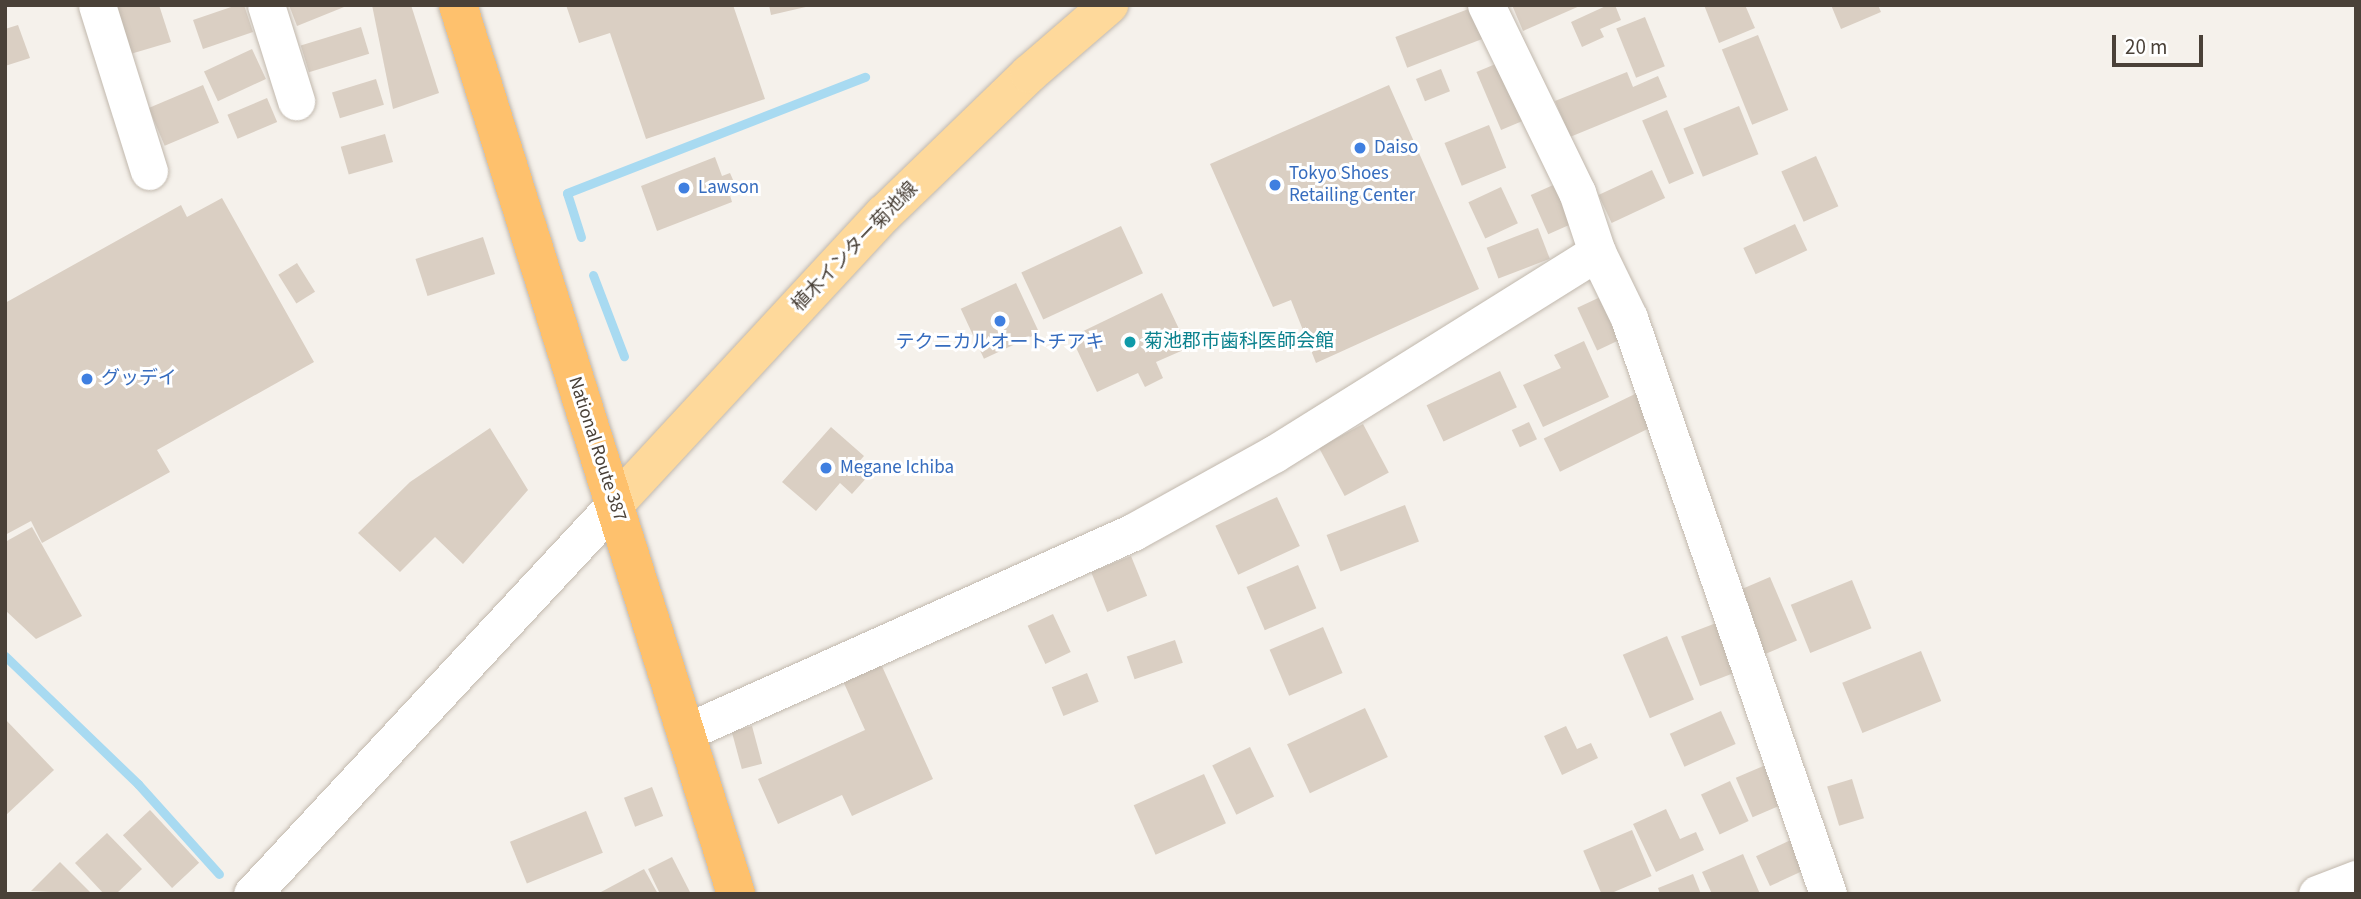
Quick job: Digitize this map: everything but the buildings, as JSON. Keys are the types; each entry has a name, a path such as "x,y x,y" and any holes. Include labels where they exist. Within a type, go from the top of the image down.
{"highway":[{"name":"National Route 387","path":"458,5 736,894"}],"main road":[{"name":"植木インター菊池線","path":"615,504 893,205 1029,74 1109,5"}],"street":[{"path":"97,5 149,171"},
{"path":"266,5 296,101"},
{"path":"1486,5 1577,192 1597,252 1629,318 1828,894"},
{"path":"686,732 1133,532 1274,454 1597,252"},
{"path":"252,894 615,504"},
{"path":"2317,894 2356,879"}],"waterway":[{"path":"581,237 567,193 865,77"},
{"path":"593,275 624,356"},
{"path":"5,656 138,784 219,874"}],"place":[{"name":"Daiso","path":"1360,148"},
{"name":"Tokyo Shoes Retailing Center","path":"1275,185"},
{"name":"Lawson","path":"684,188"},
{"name":"テクニカルオートチアキ","path":"1000,321"},
{"name":"菊池郡市歯科医師会館","path":"1130,342"},
{"name":"グッデイ","path":"87,379"},
{"name":"Megane Ichiba","path":"826,468"}]}
